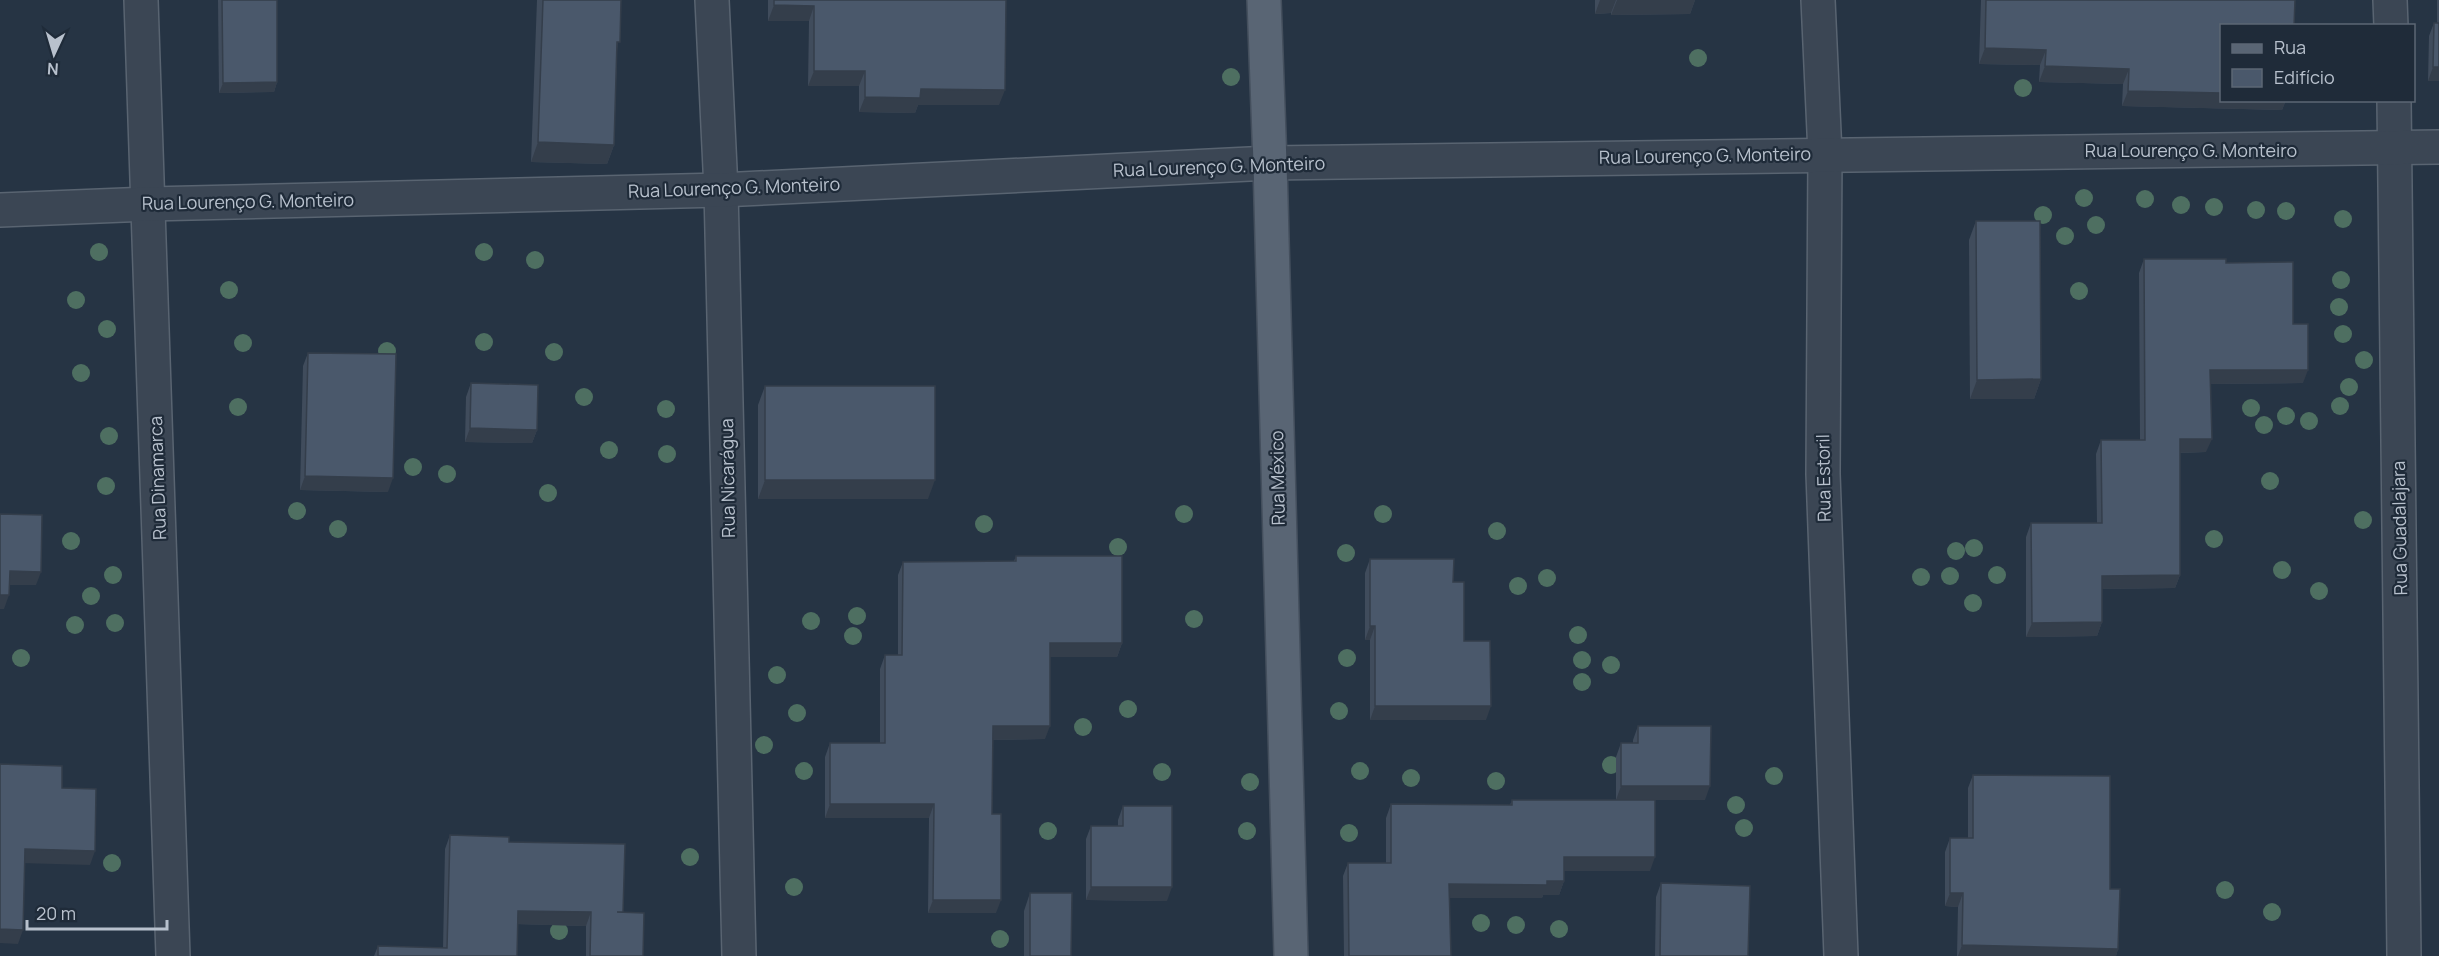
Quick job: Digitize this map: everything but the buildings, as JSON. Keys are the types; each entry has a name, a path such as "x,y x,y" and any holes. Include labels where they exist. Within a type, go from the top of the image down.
{"main road":[{"name":"Rua México","path":"1264,0 1291,956"}],"street":[{"name":"Rua Dinamarca","path":"141,0 173,956"},
{"name":"Rua Nicarágua","path":"712,0 721,190 739,956"},
{"name":"Rua Estoril","path":"1818,0 1825,154 1823,474 1841,956"},
{"path":"2390,0 2391,24"},
{"name":"Rua Guadalajara","path":"2394,102 2404,956"},
{"name":"Rua Lourenço G. Monteiro","path":"0,210 149,204 721,190 1270,163 2439,147"}]}
